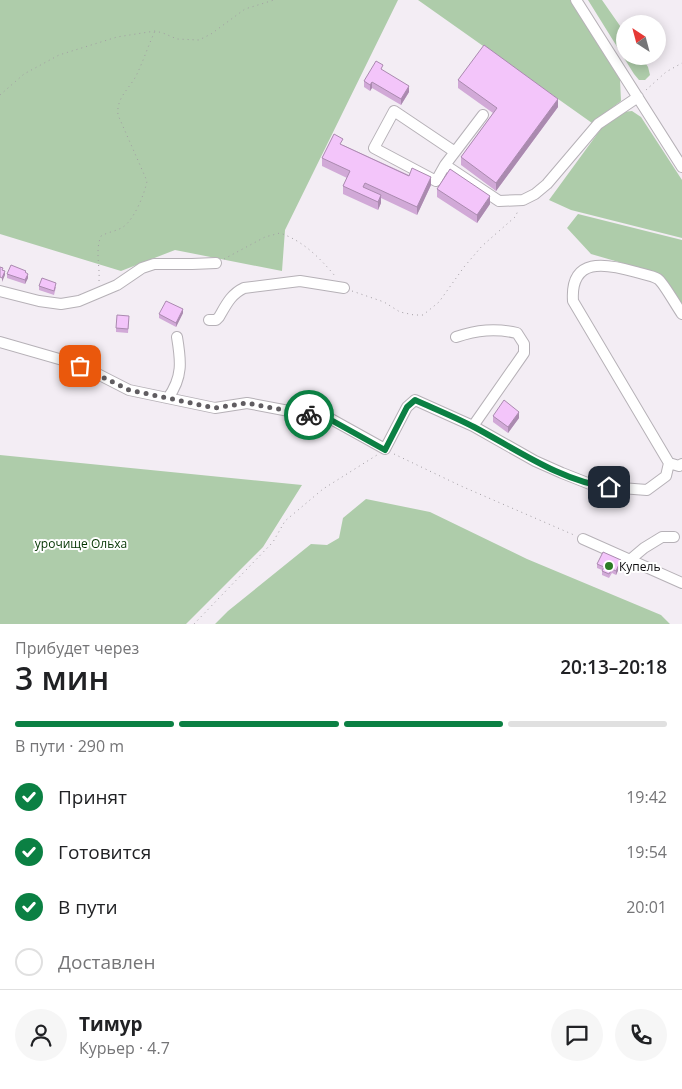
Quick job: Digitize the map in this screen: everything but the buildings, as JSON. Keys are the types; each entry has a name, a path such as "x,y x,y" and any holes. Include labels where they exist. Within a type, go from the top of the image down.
{"street":[{"path":"576,0 682,167"},
{"path":"445,165 498,201 523,200 535,194 547,184 598,124 638,97"},
{"path":"455,152 394,111 374,148 436,181 445,165 455,152 483,115"},
{"path":"0,290 39,301 61,304 79,301 117,285 142,268 154,264 216,263"},
{"path":"682,314 659,280 627,270 601,264 586,267 578,274 572,288 573,301 669,463 679,466 682,464"},
{"path":"209,320 216,320 219,317 236,291 249,287 300,281 344,288"},
{"path":"456,338 471,332 504,330 517,334 524,344 524,353 472,426"},
{"path":"168,398 178,381 181,360 177,337"},
{"path":"0,342 80,366 129,390 215,408 247,403 331,420 385,450 407,407 415,400 472,426 535,461 596,486 647,490 666,476 669,463"},
{"path":"631,560 644,548 662,537 674,537"},
{"path":"584,539 682,583"}],"path":[{"path":"0,95 24,74 58,55 117,37 155,31 177,39 199,40 211,34 246,9 274,0"},
{"path":"99,292 100,264 97,252 101,236 123,228 129,221 146,189 147,181 118,115 117,108 123,94 136,75 155,31"},
{"path":"638,97 666,72 682,63"},
{"path":"344,288 384,302 400,312 423,315 439,302 482,246 515,217 523,200"},
{"path":"216,263 265,237 280,233 300,242 320,258 335,276"},
{"path":"194,624 273,542 285,521 323,489 385,450 460,486 584,539"}],"green space":[{"path":"0,0 398,0 285,230 282,271 175,250 121,271 0,234"},
{"path":"418,0 570,0 620,79 621,101 592,123"},
{"path":"588,0 602,0 616,20 616,45"},
{"path":"628,65 647,65 650,75 645,80 639,80"},
{"path":"632,111 641,117 682,180 682,238 571,210 549,200 603,126 622,112"},
{"path":"578,214 682,240 682,305 660,274 591,254 567,228"},
{"name":"урочище Ольха","path":"0,455 302,485 263,547 186,624 0,624"},
{"path":"366,499 430,512 527,559 661,615 670,624 215,624 228,611 311,544 327,545 339,538 343,518"}],"way so far":[{"path":"80,366 129,390 215,408 247,403 309,415"}],"place":[{"name":"Купель","path":"609,566"}],"route":[{"path":"309,415 331,420 385,450 407,407 415,400 472,426 535,461 596,486 609,487"}]}
